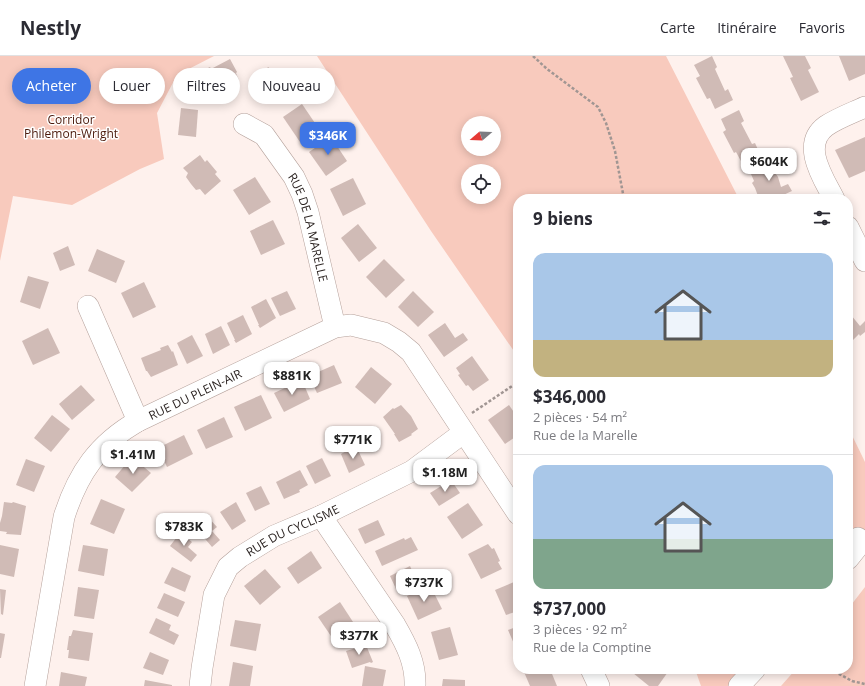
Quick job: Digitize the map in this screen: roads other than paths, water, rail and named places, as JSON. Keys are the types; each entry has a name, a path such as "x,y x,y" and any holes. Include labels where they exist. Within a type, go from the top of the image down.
{"street":[{"path":"832,194 817,163 814,153 815,142 825,127 865,107"},
{"name":"RUE DE LA MARELLE","path":"244,124 264,136 294,177 302,194 308,212 335,327"},
{"path":"853,237 865,261"},
{"path":"88,306 138,421"},
{"name":"RUE DU PLEIN-AIR","path":"35,686 64,517 71,495 88,466 105,445 120,431 138,421 335,327 350,325 384,333 399,342 411,352 513,507"},
{"name":"RUE DU CYCLISME","path":"200,686 214,595 228,568 240,557 274,536 321,516 412,471 460,428"},
{"path":"321,516 404,640 411,657 415,677 415,686"},
{"path":"853,553 856,549 857,537"},
{"path":"593,674 599,686"},
{"path":"724,686 734,674"},
{"path":"739,686 750,674"}],"park label":[{"name":"Corridor Philemon-Wright","path":"71,126"}]}
